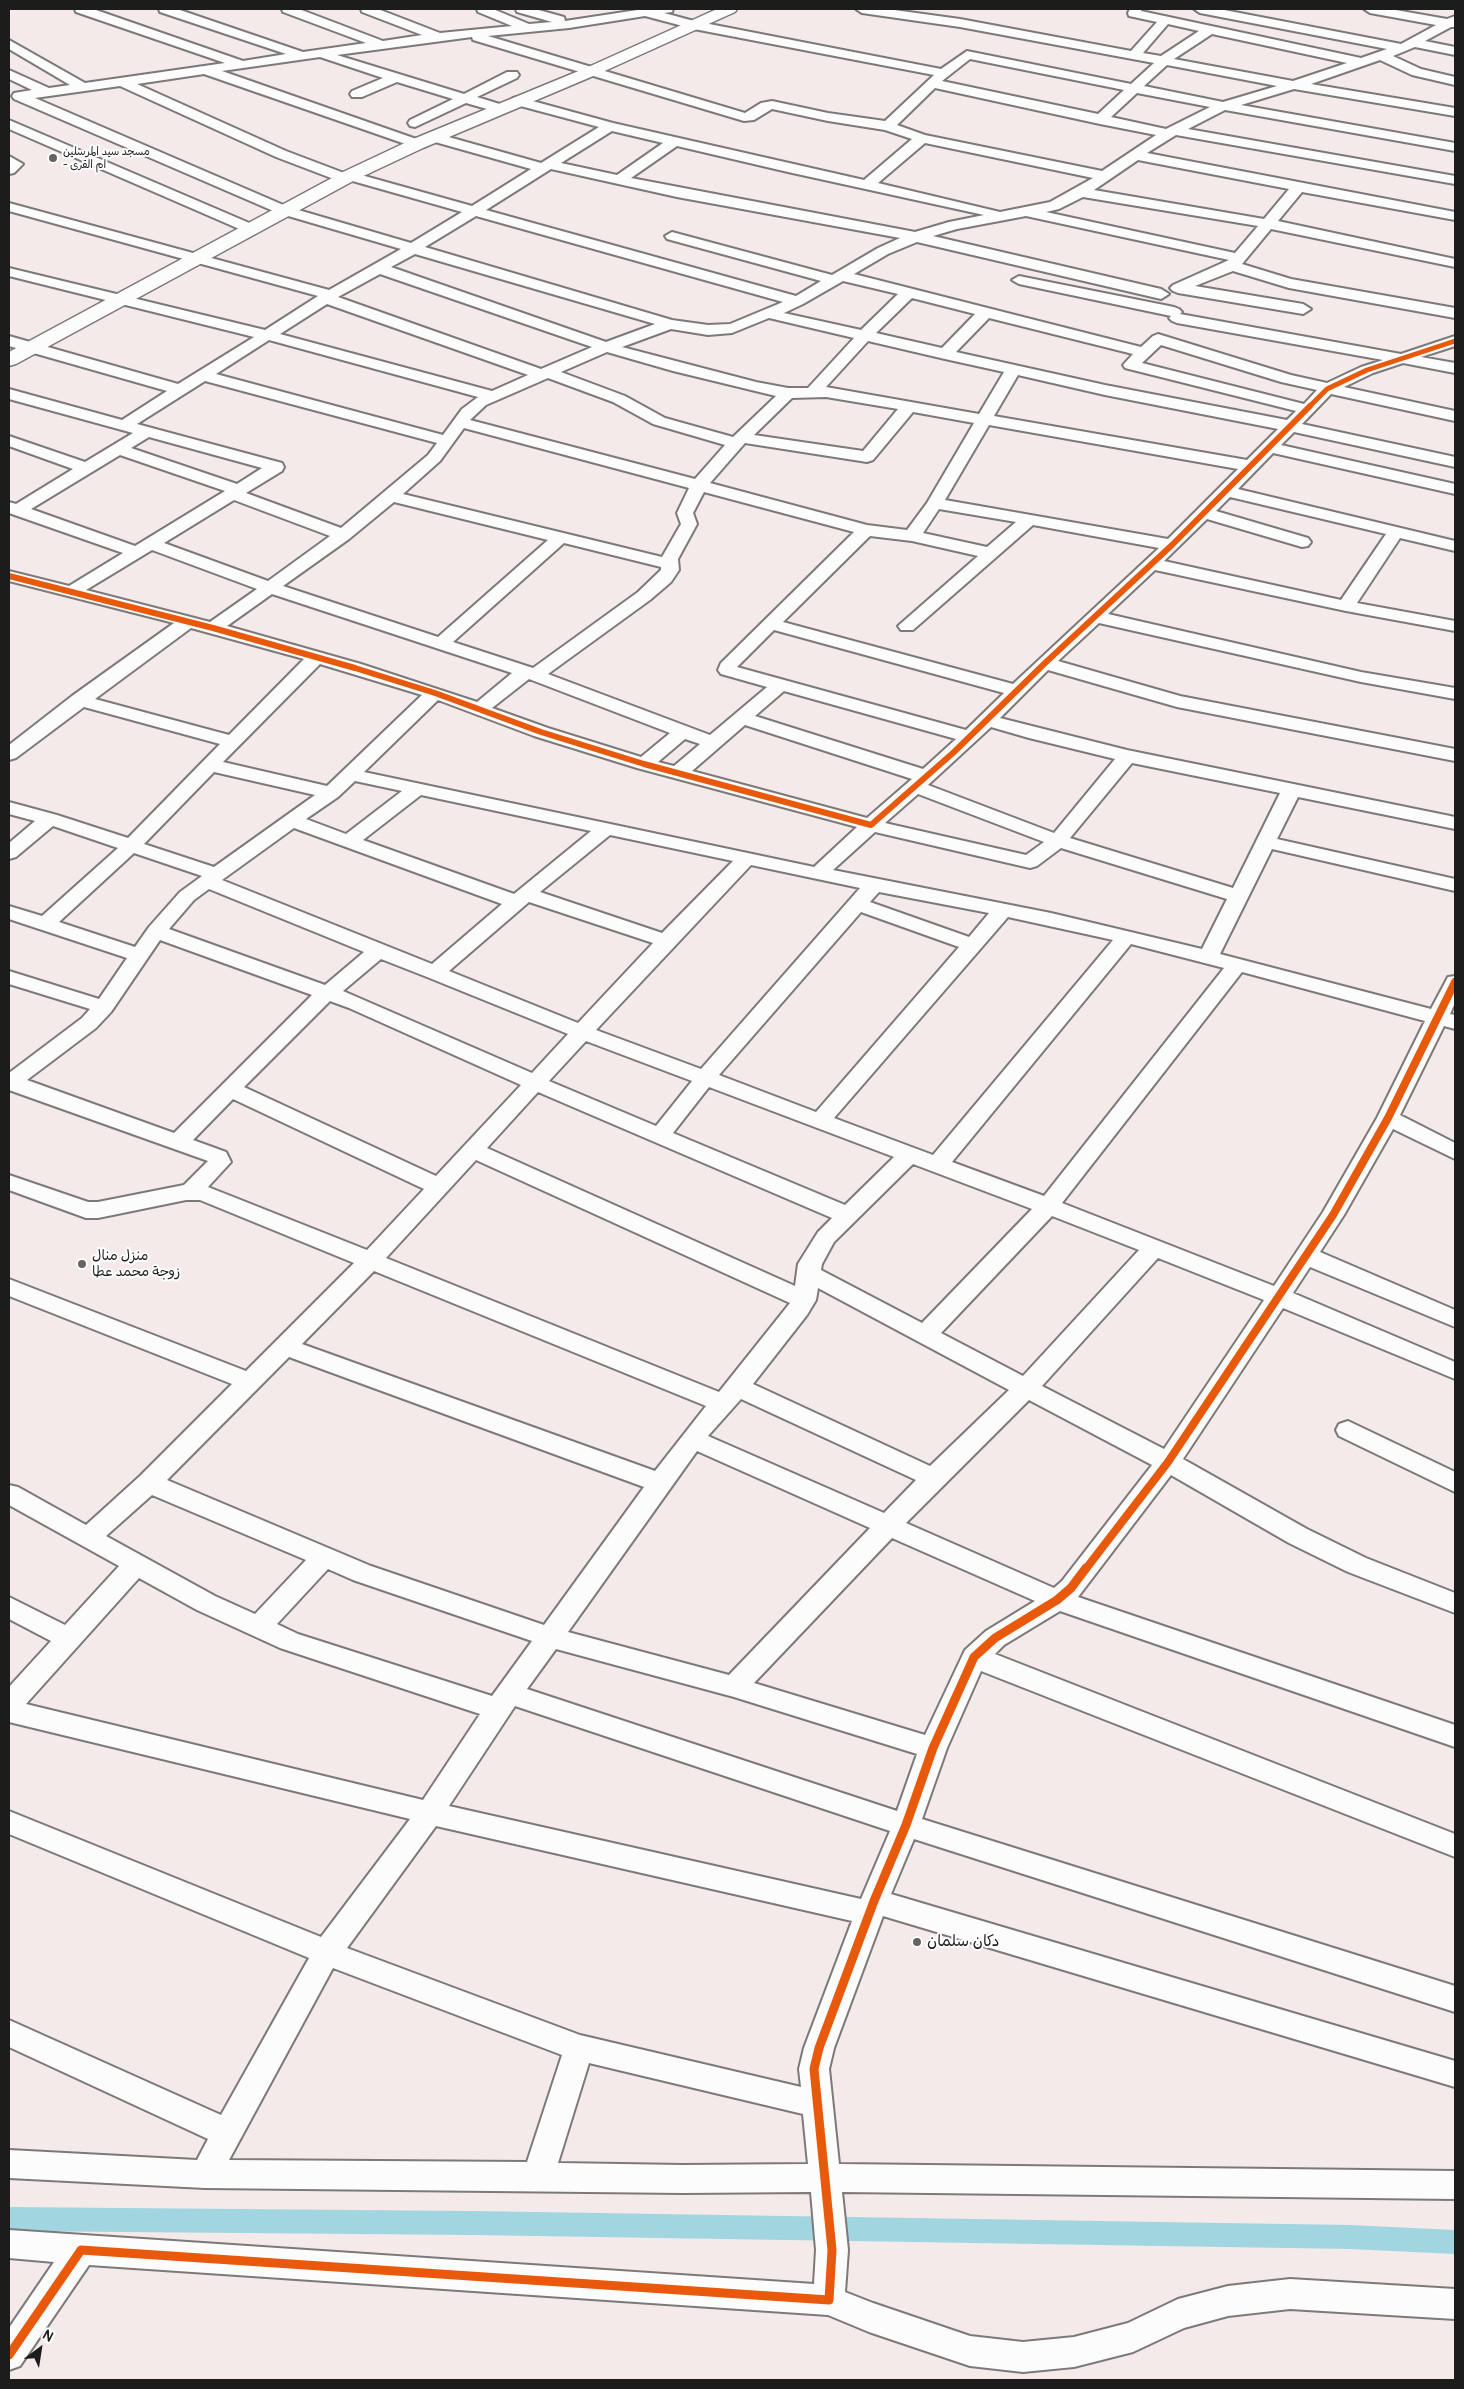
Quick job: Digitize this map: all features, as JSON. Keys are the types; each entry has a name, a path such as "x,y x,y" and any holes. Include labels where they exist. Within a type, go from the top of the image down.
{"street":[{"path":"81,9 242,64"},
{"path":"165,9 302,55"},
{"path":"288,9 381,44"},
{"path":"367,9 437,37"},
{"path":"483,9 527,28"},
{"path":"522,9 569,24"},
{"path":"632,9 694,25 944,73"},
{"path":"14,97 381,44 569,24 667,9"},
{"path":"9,360 120,298 346,177 417,144 592,71 729,9"},
{"path":"862,9 953,21 1294,86 1455,112"},
{"path":"953,21 969,9"},
{"path":"1136,9 1134,13 1363,62"},
{"path":"1200,9 1409,45 1455,51"},
{"path":"1370,9 1453,22"},
{"path":"1134,55 1166,19"},
{"path":"14,97 66,116 283,210 670,324 695,329 720,330 732,328 770,314 839,278 883,251 916,237 954,225 1054,206 1081,192 1170,132 1223,106 1294,86 1382,56 1409,45 1453,22"},
{"path":"1100,120 1136,89 1164,60 1210,29"},
{"path":"888,126 932,83 1000,30"},
{"path":"467,34 744,117 749,117 766,106 772,105 828,117 888,126 922,138 1105,176"},
{"path":"9,44 83,87"},
{"path":"318,53 501,109"},
{"path":"968,55 1223,106 1455,146"},
{"path":"1382,56 1425,74 1455,81"},
{"path":"204,69 417,144"},
{"path":"9,74 47,92"},
{"path":"1412,105 1425,74"},
{"path":"414,123 512,75"},
{"path":"357,94 396,77"},
{"path":"120,81 281,154 346,177 798,300"},
{"path":"932,83 1100,120 1455,180"},
{"path":"518,101 610,126 1002,215"},
{"path":"26,131 66,116"},
{"path":"9,124 249,228"},
{"path":"123,426 328,296 414,248 610,126"},
{"path":"433,138 546,166 677,193 916,237 1161,294"},
{"path":"867,185 922,138"},
{"path":"619,180 675,141"},
{"path":"1134,156 1455,216"},
{"path":"9,160 16,164 9,170"},
{"path":"1178,288 1235,262 1299,187"},
{"path":"1081,192 1269,224 1455,262"},
{"path":"9,208 196,258 328,296 619,400 659,422 739,440 867,457 909,406"},
{"path":"1028,212 1235,262 1280,281 1455,313"},
{"path":"672,236 1144,352"},
{"path":"378,268 606,347 679,368 788,393 826,392 1251,466"},
{"path":"9,272 267,335 493,396"},
{"path":"1019,280 1282,338 1455,368"},
{"path":"1282,338 1319,287"},
{"path":"1176,315 1158,302 1161,294 1167,288 1178,288 1303,309"},
{"path":"813,392 864,336 908,293"},
{"path":"945,354 985,313"},
{"path":"770,314 1105,390 1290,426 1455,462"},
{"path":"1105,390 1158,339 1176,315"},
{"path":"213,628 343,535 391,496 434,458 460,422 474,407 493,396 606,347 670,324"},
{"path":"1158,339 1276,376 1326,389 1455,416"},
{"path":"9,340 180,390"},
{"path":"819,873 871,825 922,782 1045,663 1172,545 1227,492 1326,389 1359,373 1455,341"},
{"path":"1131,365 1306,409"},
{"path":"912,536 935,502 982,419 1013,370"},
{"path":"204,376 448,441"},
{"path":"478,710 644,596 665,578 670,570 669,559 689,524 685,513 699,485 739,440 788,393"},
{"path":"9,394 276,467 71,592"},
{"path":"460,422 866,530 912,536 990,553"},
{"path":"13,508 146,432"},
{"path":"9,441 86,468"},
{"path":"1352,465 1366,442"},
{"path":"1269,447 1455,489"},
{"path":"118,449 237,492 343,535"},
{"path":"1227,492 1455,546"},
{"path":"391,496 669,564"},
{"path":"935,502 1172,545"},
{"path":"13,508 442,643 713,743"},
{"path":"1205,513 1302,542"},
{"path":"907,626 1029,520"},
{"path":"866,530 727,667 727,670 779,686 970,737"},
{"path":"1346,606 1394,533"},
{"path":"442,643 560,538"},
{"path":"1152,564 1346,606 1455,626"},
{"path":"9,576 213,628 316,657 435,693 541,732 644,764 871,825 1023,862 1030,862 1058,841 1127,756"},
{"path":"1096,617 1362,677 1455,694"},
{"path":"9,754 79,700 187,622"},
{"path":"771,624 1017,691"},
{"path":"46,924 132,845 316,657"},
{"path":"1045,663 1177,701 1455,755"},
{"path":"678,773 779,686"},
{"path":"12,1077 89,1023 104,1007 156,931 187,896 331,792 435,693"},
{"path":"79,700 232,742"},
{"path":"742,718 922,782 1058,841 1239,896"},
{"path":"988,720 1036,734 1127,756 1455,823"},
{"path":"644,764 682,732"},
{"path":"210,765 331,792"},
{"path":"351,775 1126,937 1446,1020"},
{"path":"349,841 417,789"},
{"path":"1208,957 1292,789"},
{"path":"9,808 50,818 132,845 434,973 582,1032 1048,1206 1280,1297 1455,1371"},
{"path":"9,852 50,818"},
{"path":"290,820 521,898 666,941"},
{"path":"434,973 521,898 607,828"},
{"path":"1266,842 1455,885"},
{"path":"90,1537 149,1483 371,1260 666,941 747,858"},
{"path":"660,1135 706,1077 874,885"},
{"path":"858,904 972,945"},
{"path":"820,1121 1003,910"},
{"path":"9,913 140,955"},
{"path":"156,931 375,1011 535,1083 847,1215"},
{"path":"937,1166 1126,937"},
{"path":"179,1142 327,992 379,950"},
{"path":"926,1334 1048,1206 1237,965"},
{"path":"9,977 104,1007"},
{"path":"828,2300 832,2250 814,2069 818,2048 872,1907 906,1825 933,1748 974,1657 994,1638 1012,1625 1057,1600 1082,1576 1168,1462 1307,1256 1446,1020 1455,982"},
{"path":"12,1077 179,1142 220,1160 191,1191"},
{"path":"232,1090 439,1188"},
{"path":"1388,1118 1455,1152"},
{"path":"473,1150 804,1300"},
{"path":"206,2174 327,1952 430,1813 504,1702 692,1439 799,1309 804,1300 807,1273 814,1255 847,1215 909,1155"},
{"path":"9,1182 86,1210 191,1191 203,1193 371,1260 730,1395 933,1478"},
{"path":"734,1687 933,1478 1027,1387 1154,1248"},
{"path":"1307,1256 1455,1319"},
{"path":"807,1273 1168,1462 1298,1536 1340,1557 1455,1604"},
{"path":"9,1287 250,1382"},
{"path":"286,1347 660,1483"},
{"path":"1348,1430 1455,1483"},
{"path":"692,1439 1057,1600 1455,1736"},
{"path":"149,1483 324,1557 394,1584 550,1637 734,1687 933,1748"},
{"path":"9,1494 90,1537 206,1603 289,1641 504,1702 906,1825 1455,1999"},
{"path":"259,1627 324,1557"},
{"path":"9,1705 67,1638 136,1564"},
{"path":"9,1607 67,1638"},
{"path":"974,1657 1455,1846"},
{"path":"9,1711 430,1813 872,1907 1455,2074"},
{"path":"9,1822 327,1952 579,2048 817,2104"},
{"path":"9,2033 228,2133"},
{"path":"538,2176 579,2048"},
{"path":"9,2164 206,2174 683,2179 825,2178 1455,2186"},
{"path":"9,2244 828,2300 869,2317 970,2351 1023,2357 1074,2352 1133,2337 1178,2314 1228,2301 1290,2294 1354,2296 1421,2303 1455,2304"},
{"path":"9,2356 81,2250"}],"waterway":[{"path":"9,2219 472,2223 1350,2237 1455,2242"}],"cycle path":[{"path":"9,576 213,628 355,668 435,693 541,732 644,764 871,825 954,752 1045,663 1172,545 1327,389 1367,370 1455,341"},
{"path":"9,2355 81,2250 829,2300 832,2250 814,2069 819,2048 874,1901 906,1825 933,1748 974,1657 995,1638 1057,1600 1071,1588 1168,1462 1333,1215 1388,1118 1455,982"}],"place":[{"name":"مسجد سيد المرسلين - ام القرى","path":"53,158"},
{"name":"منزل منال زوجة محمد عطا","path":"82,1264"},
{"name":"دكان سلمان","path":"917,1942"}]}
